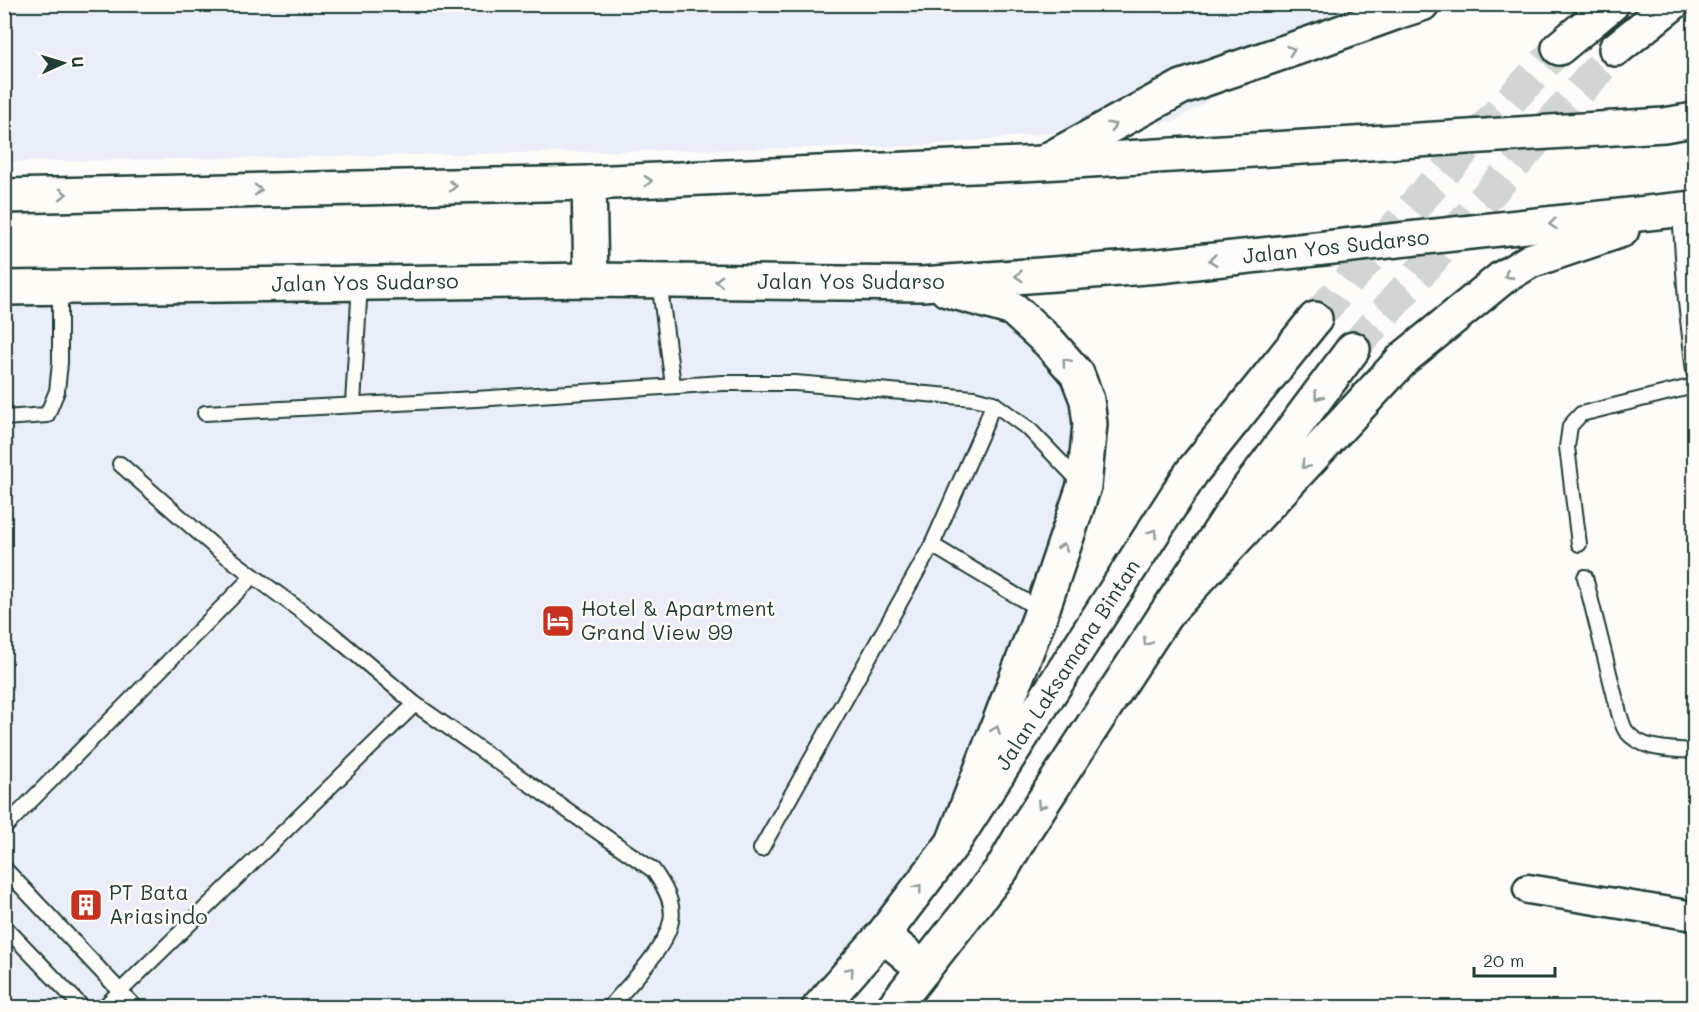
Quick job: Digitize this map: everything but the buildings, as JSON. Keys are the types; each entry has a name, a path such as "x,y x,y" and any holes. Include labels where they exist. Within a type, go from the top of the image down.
{"main road":[{"path":"1042,163 1182,87 1422,4"},
{"path":"1559,48 1612,4"},
{"path":"1616,49 1672,4"},
{"path":"4,195 589,183 1042,163 1664,125 1695,120"},
{"path":"589,183 591,280"},
{"path":"1165,615 1404,358 1502,278 1530,261 1691,210"},
{"name":"Jalan Yos Sudarso","path":"4,288 591,280 922,284 1159,266 1691,210"},
{"path":"922,284 1012,309 1049,342 1077,374 1087,400 1090,424 1084,486 1042,611 953,843"},
{"name":"Jalan Laksamana Bintan","path":"819,1008 882,934 953,843 1192,472 1315,319"},
{"path":"894,1008 1002,869 1024,831 1243,495 1353,349"},
{"path":"882,934 924,969"}],"street":[{"path":"1528,889 1695,916"}],"lane":[{"path":"1691,210 1686,302 1695,372"},
{"path":"659,281 674,385"},
{"path":"353,404 360,283"},
{"path":"4,418 47,415 57,391 60,363 60,287"},
{"path":"205,413 476,399 674,385 795,383 974,398 993,403 1029,429 1084,486"},
{"path":"1579,544 1567,447 1570,426 1581,414 1695,386"},
{"path":"761,849 932,545 993,403"},
{"path":"120,464 217,549 332,634 415,704 653,870 665,887 670,904 672,919 667,936 655,954 609,1008"},
{"path":"932,545 1042,611"},
{"path":"4,828 253,576"},
{"path":"1585,577 1618,713 1626,731 1638,741 1656,748 1695,751"},
{"path":"103,1008 415,704"},
{"path":"4,868 136,1008"},
{"path":"4,926 83,1008"}],"shaded area":[{"path":"4,5 1371,5 1174,121 919,146 5,162"},
{"path":"922,284 1010,312 1075,378 1089,427 953,843 819,1007 5,1007 4,289"}],"tunnel":[{"path":"1315,319 1451,164 1559,48"},
{"path":"1353,349 1616,49"}],"place":[{"name":"Hotel & Apartment Grand View 99","path":"558,621"},
{"name":"PT Bata Ariasindo","path":"86,905"}]}
